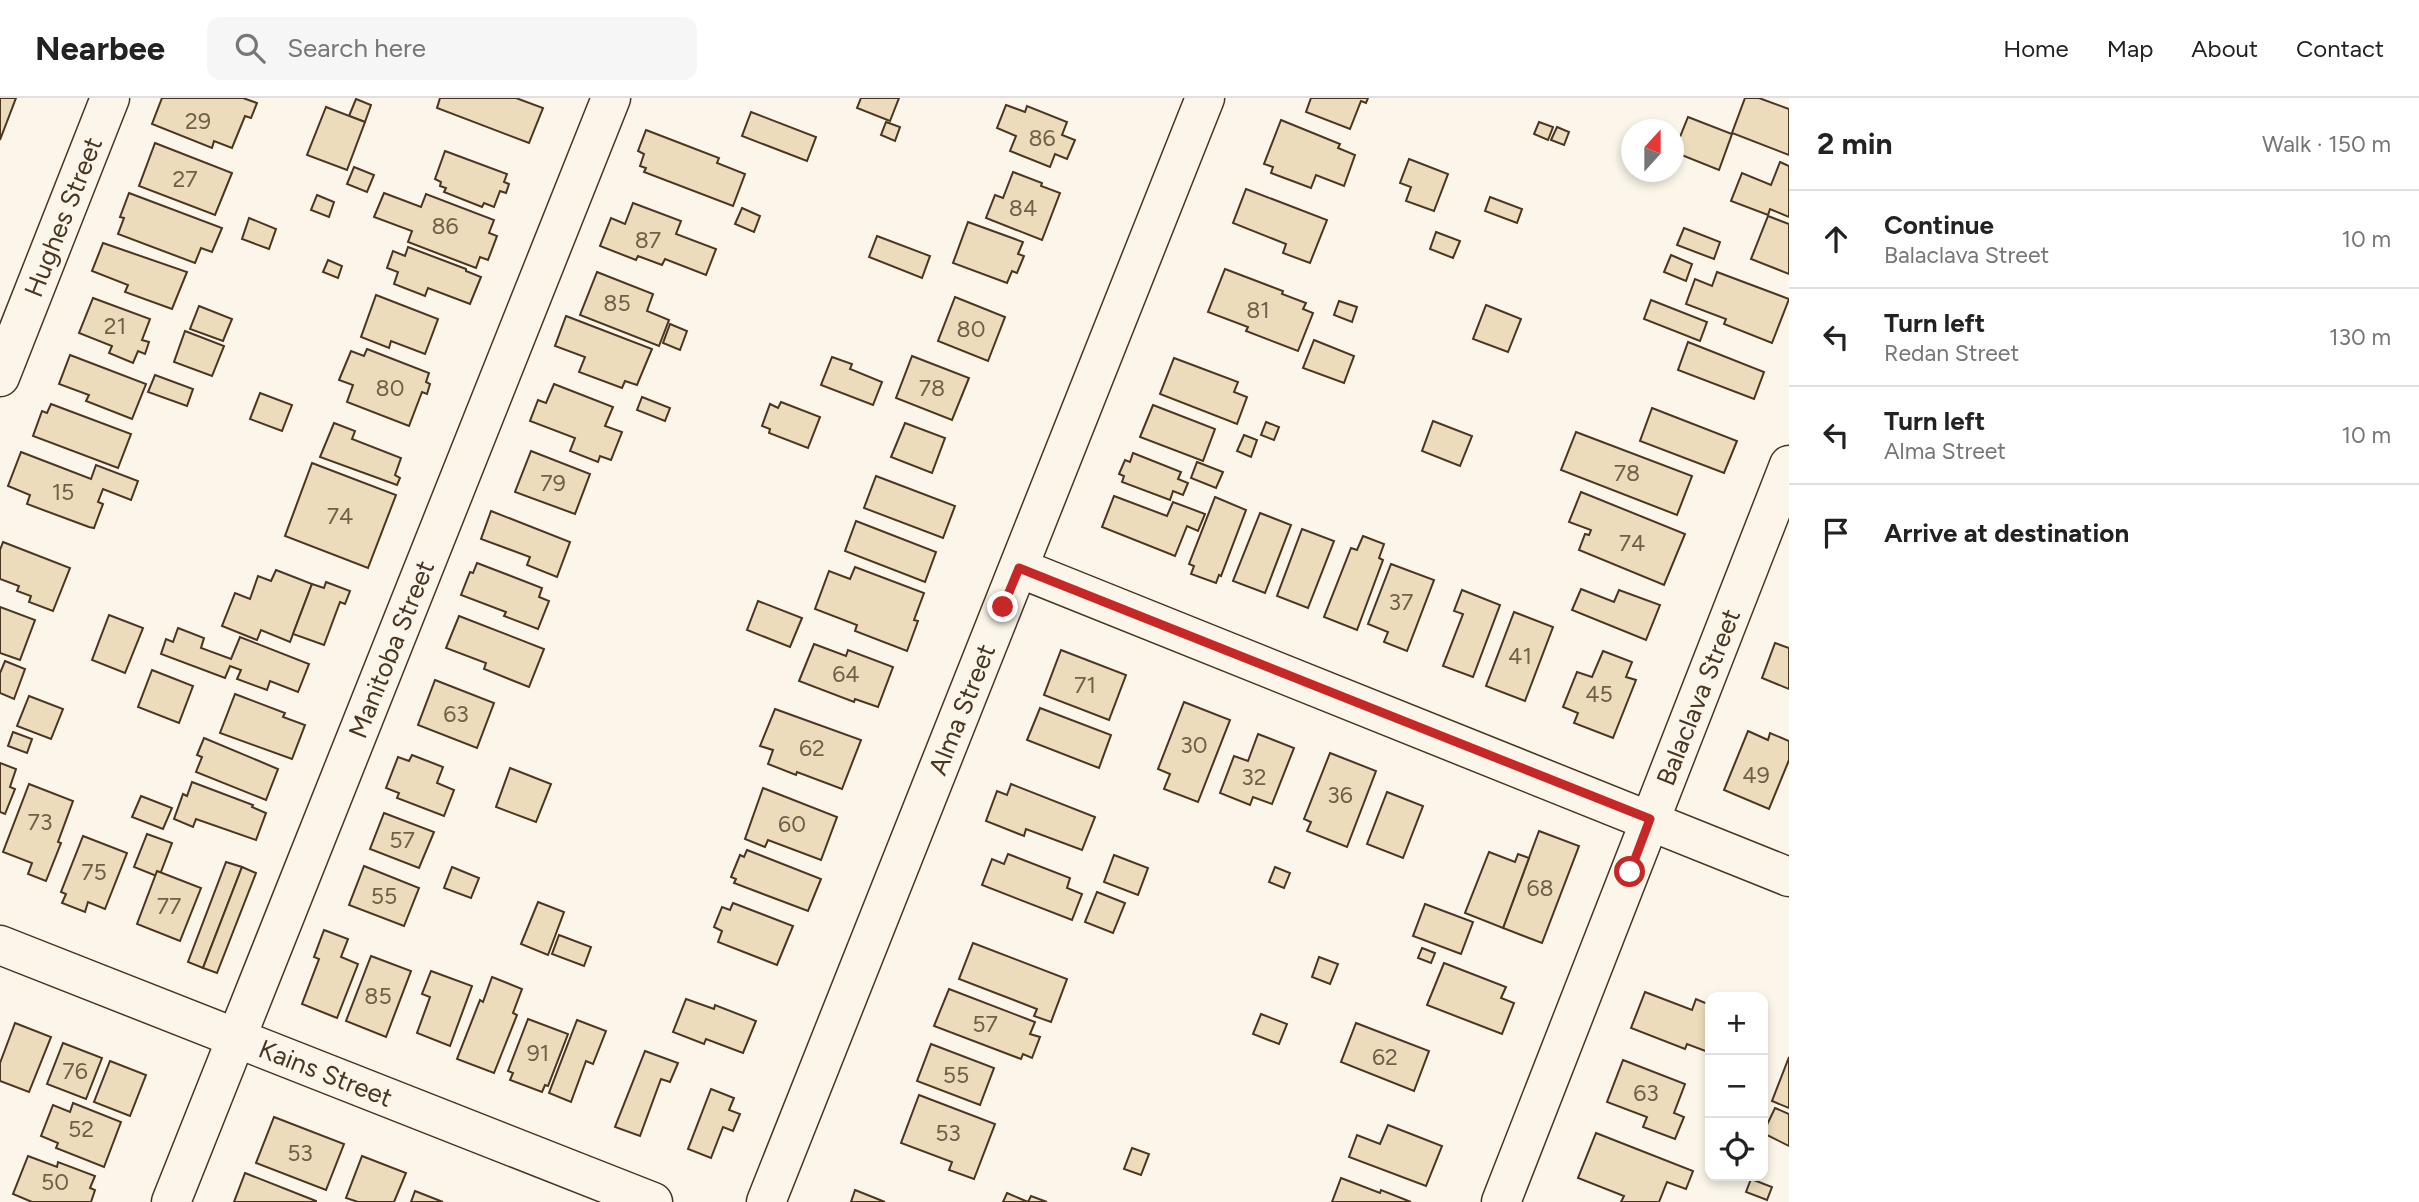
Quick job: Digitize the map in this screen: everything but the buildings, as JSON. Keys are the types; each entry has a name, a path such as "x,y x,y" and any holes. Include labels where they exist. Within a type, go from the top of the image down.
{"street":[{"name":"Hughes Street","path":"0,377 110,98"},
{"name":"Manitoba Street","path":"171,1202 611,98"},
{"name":"Alma Street","path":"766,1202 1205,98"},
{"name":"Balaclava Street","path":"1501,1202 1789,465"},
{"path":"1019,568 1789,877"},
{"name":"Kains Street","path":"0,945 653,1202"}],"route":[{"path":"1003,607 1019,568 1650,819 1630,872"}]}
